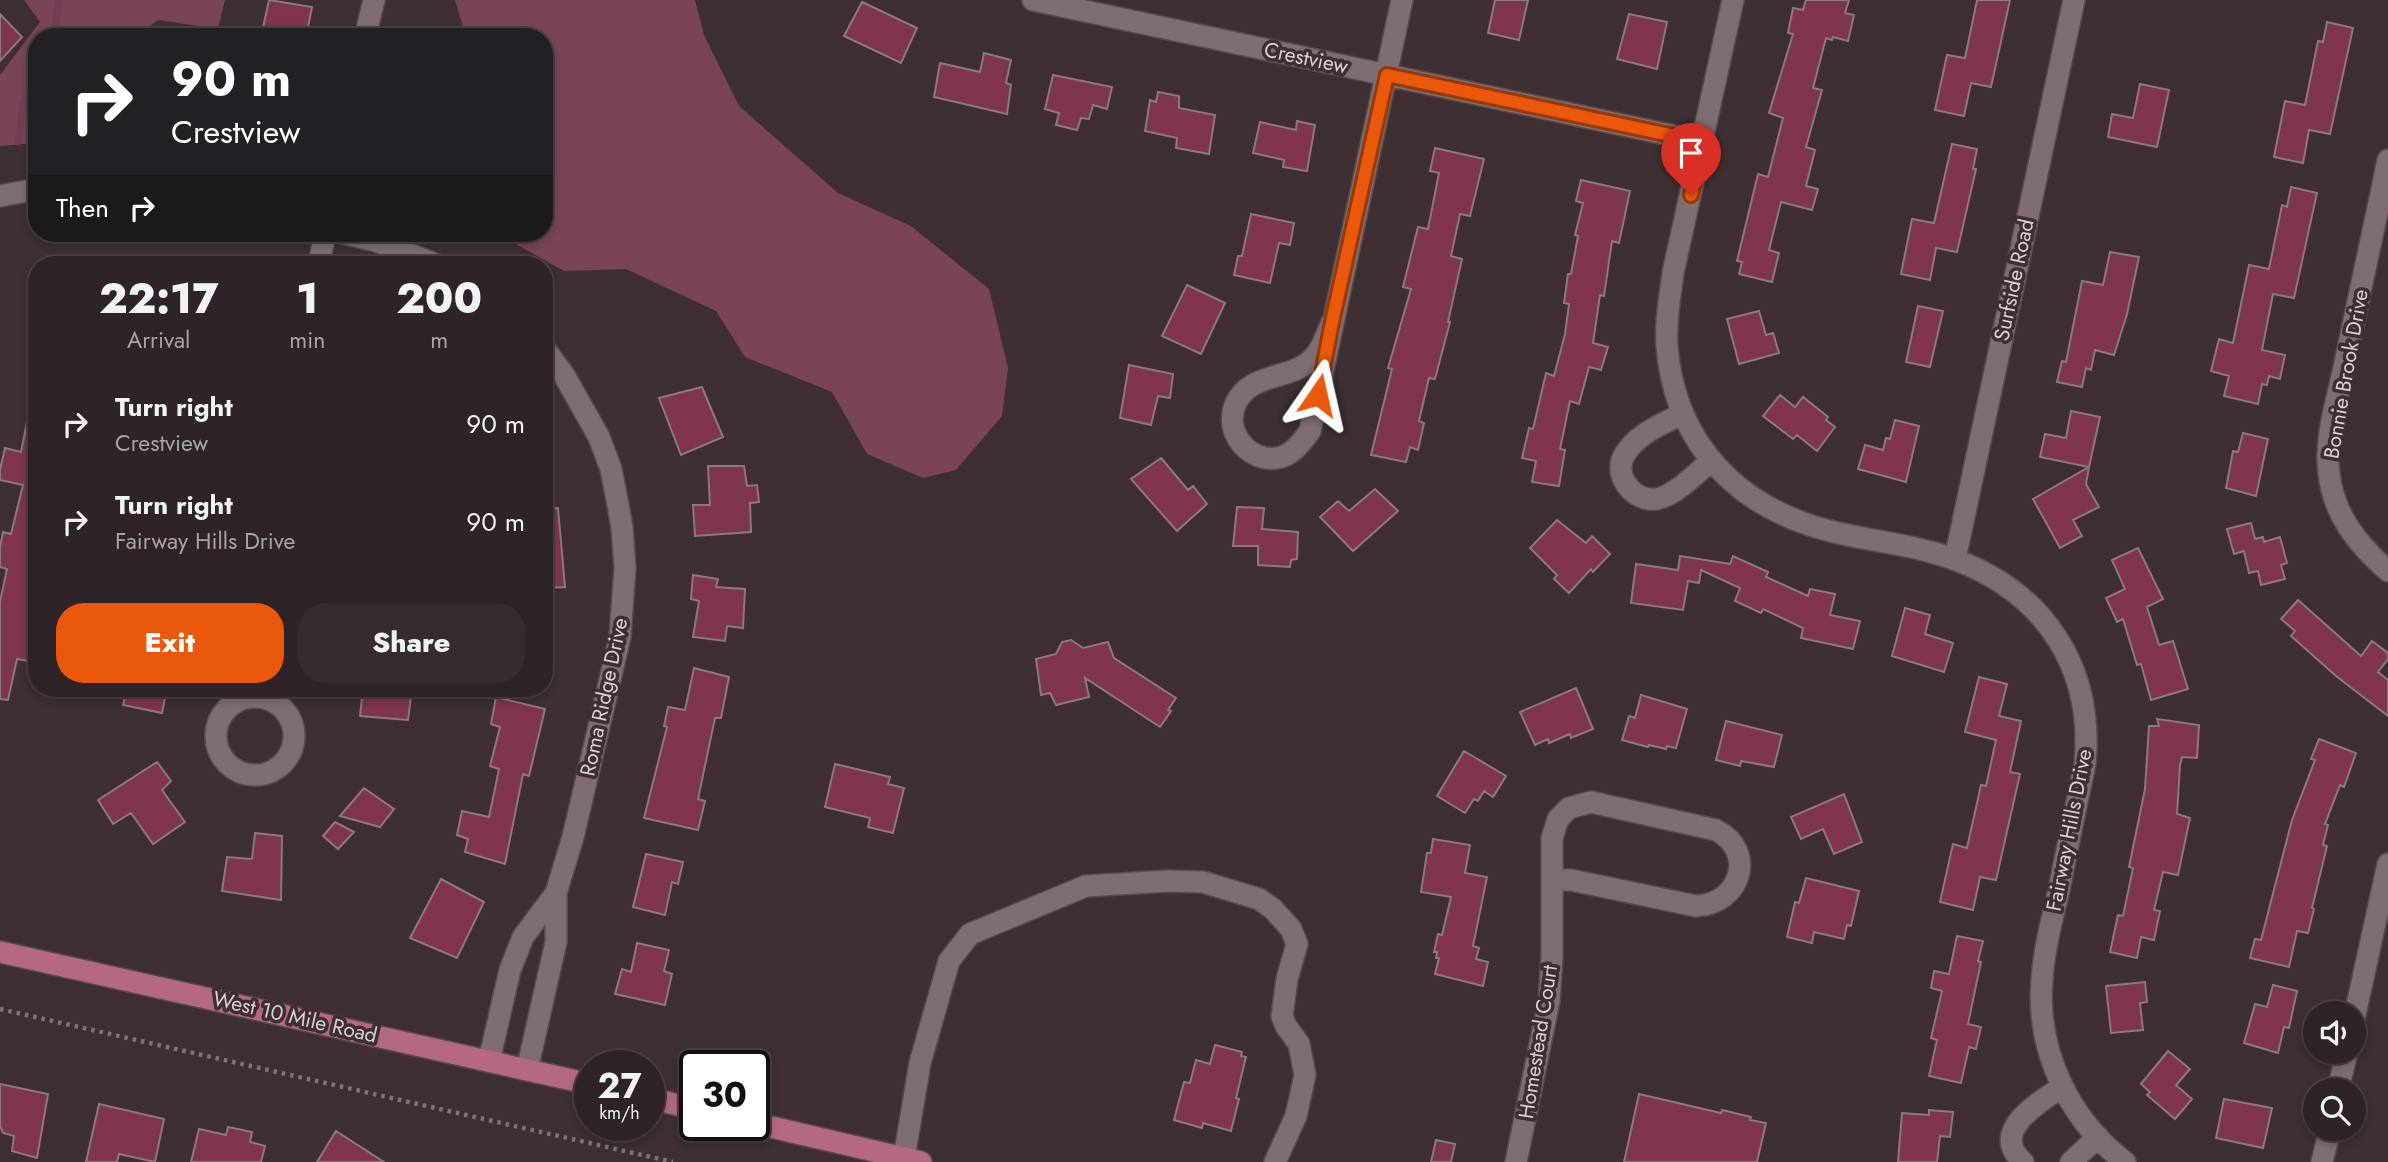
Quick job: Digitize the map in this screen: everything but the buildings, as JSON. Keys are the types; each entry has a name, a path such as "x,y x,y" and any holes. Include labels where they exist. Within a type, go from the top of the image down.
{"main road":[{"name":"West 10 Mile Road","path":"0,952 574,1080"},
{"path":"770,1127 912,1160"}],"street":[{"path":"367,28 374,0"},
{"name":"Crestview","path":"1033,0 1703,142"},
{"path":"1332,322 1314,357 1295,371 1254,383 1243,393 1234,407 1233,423 1237,438 1245,449 1259,456 1278,458 1290,453 1302,443 1310,431 1402,0"},
{"name":"Fairway Hills Drive","path":"1733,0 1673,273 1668,309 1667,345 1671,374 1682,414 1711,461 1742,490 1773,509 1802,522 1955,559 1997,579 2046,623 2070,661 2084,704 2087,723 2085,764 2042,979 2043,1021 2053,1066 2062,1087 2078,1114 2125,1162"},
{"name":"Surfside Road","path":"1955,559 2074,0"},
{"name":"Bonnie Brook Drive","path":"2388,160 2334,417 2328,472 2343,519 2363,547 2388,570"},
{"path":"0,196 28,191"},
{"path":"379,242 414,256"},
{"name":"Roma Ridge Drive","path":"527,1070 556,942 556,893 573,837 620,637 625,568 622,527 611,468 599,437 553,360"},
{"path":"1682,414 1634,441 1623,456 1619,470 1622,478 1632,491 1645,500 1661,499 1675,491 1711,461"},
{"name":"Homestead Court","path":"1516,1162 1549,1001 1553,829 1558,819 1569,808 1591,802 1716,830 1726,835 1738,854 1738,876 1728,895 1708,906 1696,906 1571,880 1552,880"},
{"path":"2358,1001 2388,864"},
{"path":"912,1160 920,1063 949,961 970,934 1086,887 1168,881 1203,882 1259,899 1273,909 1291,929 1297,944 1287,979 1282,1016 1286,1027 1299,1044 1305,1075 1296,1116 1275,1162"},
{"name":"Roma Ridge Drive","path":"489,1061 510,970 523,937 556,893"},
{"path":"2023,1162 2017,1156 2013,1141 2015,1126 2021,1116 2062,1087"},
{"path":"2071,1162 2098,1137"},
{"path":"2322,1162 2326,1141"}],"path":[{"path":"0,1009 673,1162"}],"shaded area":[{"path":"24,0 225,0 218,28 158,20 148,28 35,28 40,22"},
{"path":"455,0 695,0 704,35 739,106 838,193 911,226 989,289 1008,368 1002,416 956,470 923,478 867,454 832,392 745,357 716,311 626,269 564,271 553,265 553,256 537,256 512,242 553,242 553,28 463,28"},
{"path":"28,38 28,144 0,146 0,75"}],"waterway":[{"path":"55,28 59,0"},
{"path":"18,142 23,105 28,91"}],"route":[{"path":"1318,395 1387,75 1703,142 1691,195"}]}
